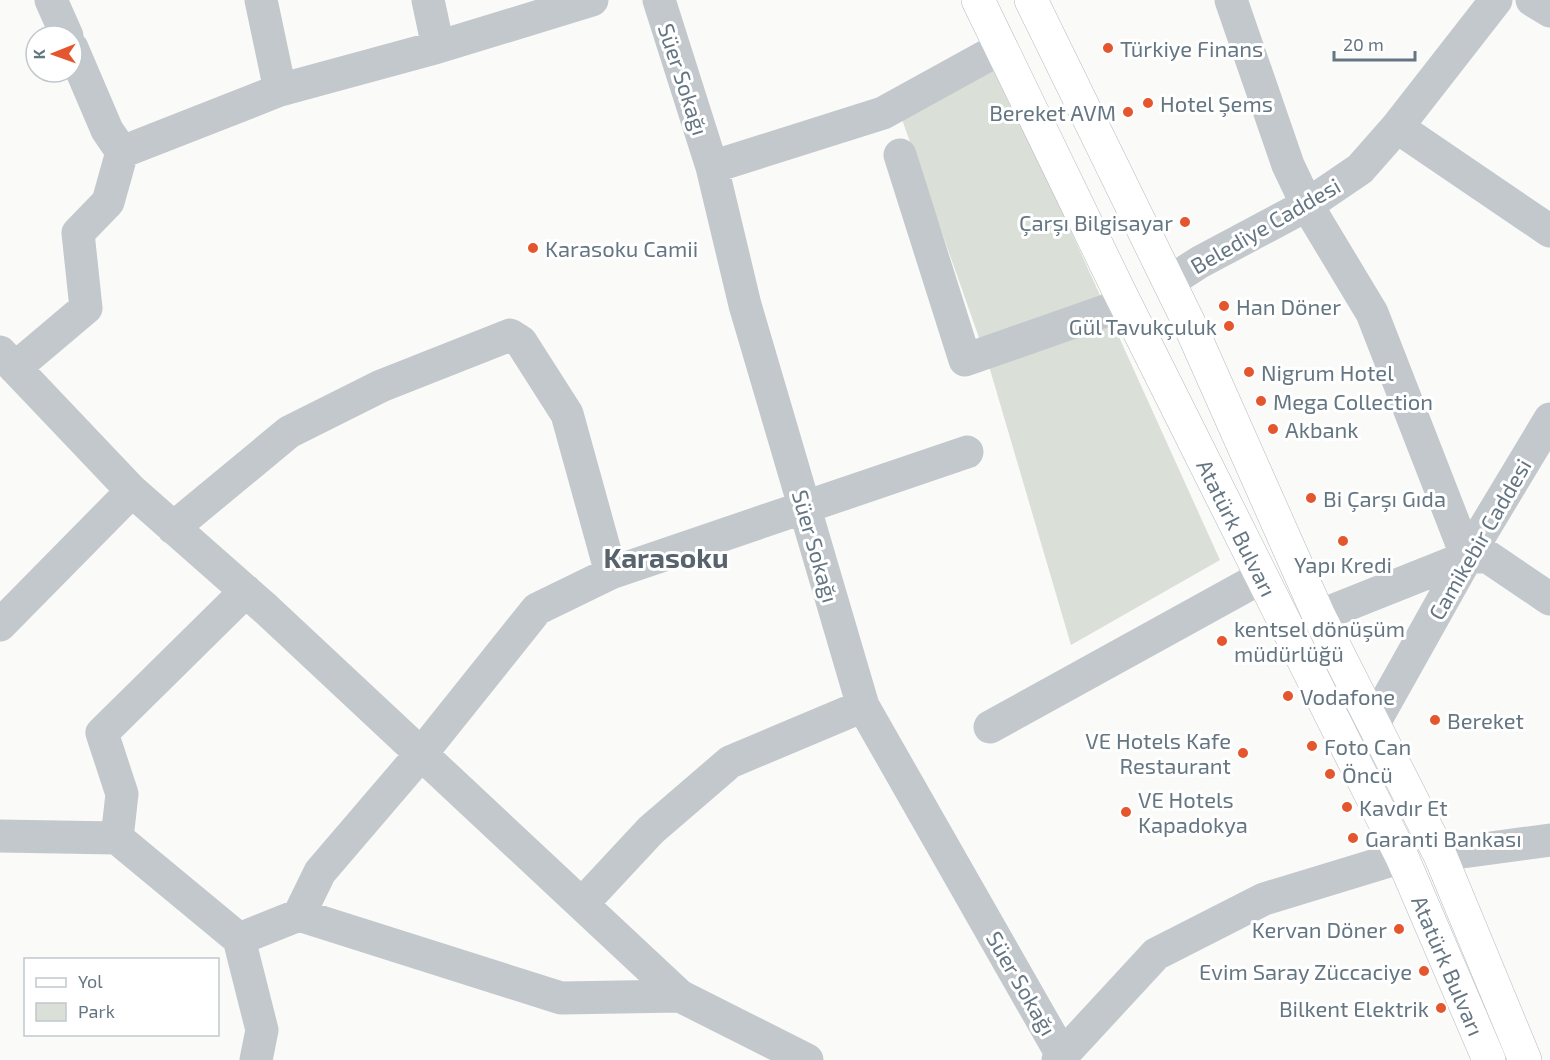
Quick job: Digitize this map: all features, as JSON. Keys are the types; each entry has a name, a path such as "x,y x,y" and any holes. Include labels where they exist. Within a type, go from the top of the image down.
{"main road":[{"name":"Atatürk Bulvarı","path":"978,0 1125,304 1402,857 1489,1060"},
{"name":"Atatürk Bulvarı","path":"1031,0 1169,282 1319,616 1440,855 1525,1060"},
{"path":"1125,304 1169,282"}],"street":[{"path":"51,0 62,24"},
{"path":"261,0 280,90"},
{"path":"428,0 438,47"},
{"path":"122,153 280,90 438,47 592,0"},
{"name":"Süer Sokağı","path":"659,0 712,167 745,305 863,706 1060,1058"},
{"path":"1231,0 1288,165 1307,205 1372,313 1467,556"},
{"name":"Belediye Caddesi","path":"1169,282 1200,262 1307,205 1360,169 1397,127 1496,0"},
{"path":"1532,0 1550,11"},
{"path":"712,167 883,113 1001,48"},
{"path":"84,76 107,130 122,153 108,202 78,233 86,308 7,360 132,491 246,591 680,996 807,1060"},
{"path":"1397,127 1550,231"},
{"path":"900,154 965,360 1125,304"},
{"path":"173,528 289,432 381,386 510,335 521,342 567,414 611,573"},
{"name":"Camikebir Caddesi","path":"1374,723 1467,556 1550,419"},
{"path":"299,915 320,872 421,754 537,609 611,573 967,452"},
{"path":"0,625 132,491"},
{"path":"1319,616 1467,556 1488,556 1550,600"},
{"path":"990,727 1262,577"},
{"path":"117,838 122,794 102,733 246,591"},
{"path":"582,904 651,830 730,762 863,706"},
{"path":"0,836 117,838 239,939 261,1030 256,1060"},
{"path":"1440,855 1550,840"},
{"path":"1060,1058 1156,954 1264,899 1402,857"},
{"path":"239,939 299,915 561,998 680,996"}],"green space":[{"path":"993,59 1220,560 1071,645 989,366 898,108"}],"place":[{"name":"Türkiye Finans","path":"1108,48"},
{"name":"Hotel Şems","path":"1148,103"},
{"name":"Bereket AVM","path":"1128,112"},
{"name":"Çarşı Bilgisayar","path":"1185,222"},
{"name":"Karasoku Camii","path":"533,248"},
{"name":"Han Döner","path":"1224,306"},
{"name":"Gül Tavukçuluk","path":"1229,326"},
{"name":"Nigrum Hotel","path":"1249,372"},
{"name":"Mega Collection","path":"1261,401"},
{"name":"Akbank","path":"1273,429"},
{"name":"Bi Çarşı Gıda","path":"1311,498"},
{"name":"Yapı Kredi","path":"1343,541"},
{"name":"kentsel dönüşüm müdürlüğü","path":"1222,641"},
{"name":"Vodafone","path":"1288,696"},
{"name":"Bereket","path":"1435,720"},
{"name":"Foto Can","path":"1312,746"},
{"name":"VE Hotels Kafe Restaurant","path":"1243,753"},
{"name":"Öncü","path":"1330,774"},
{"name":"Kavdır Et","path":"1347,807"},
{"name":"VE Hotels Kapadokya","path":"1126,812"},
{"name":"Garanti Bankası","path":"1353,838"},
{"name":"Kervan Döner","path":"1399,929"},
{"name":"Evim Saray Züccaciye","path":"1424,971"},
{"name":"Bilkent Elektrik","path":"1441,1008"}],"district":[{"name":"Karasoku","path":"666,557"}]}
